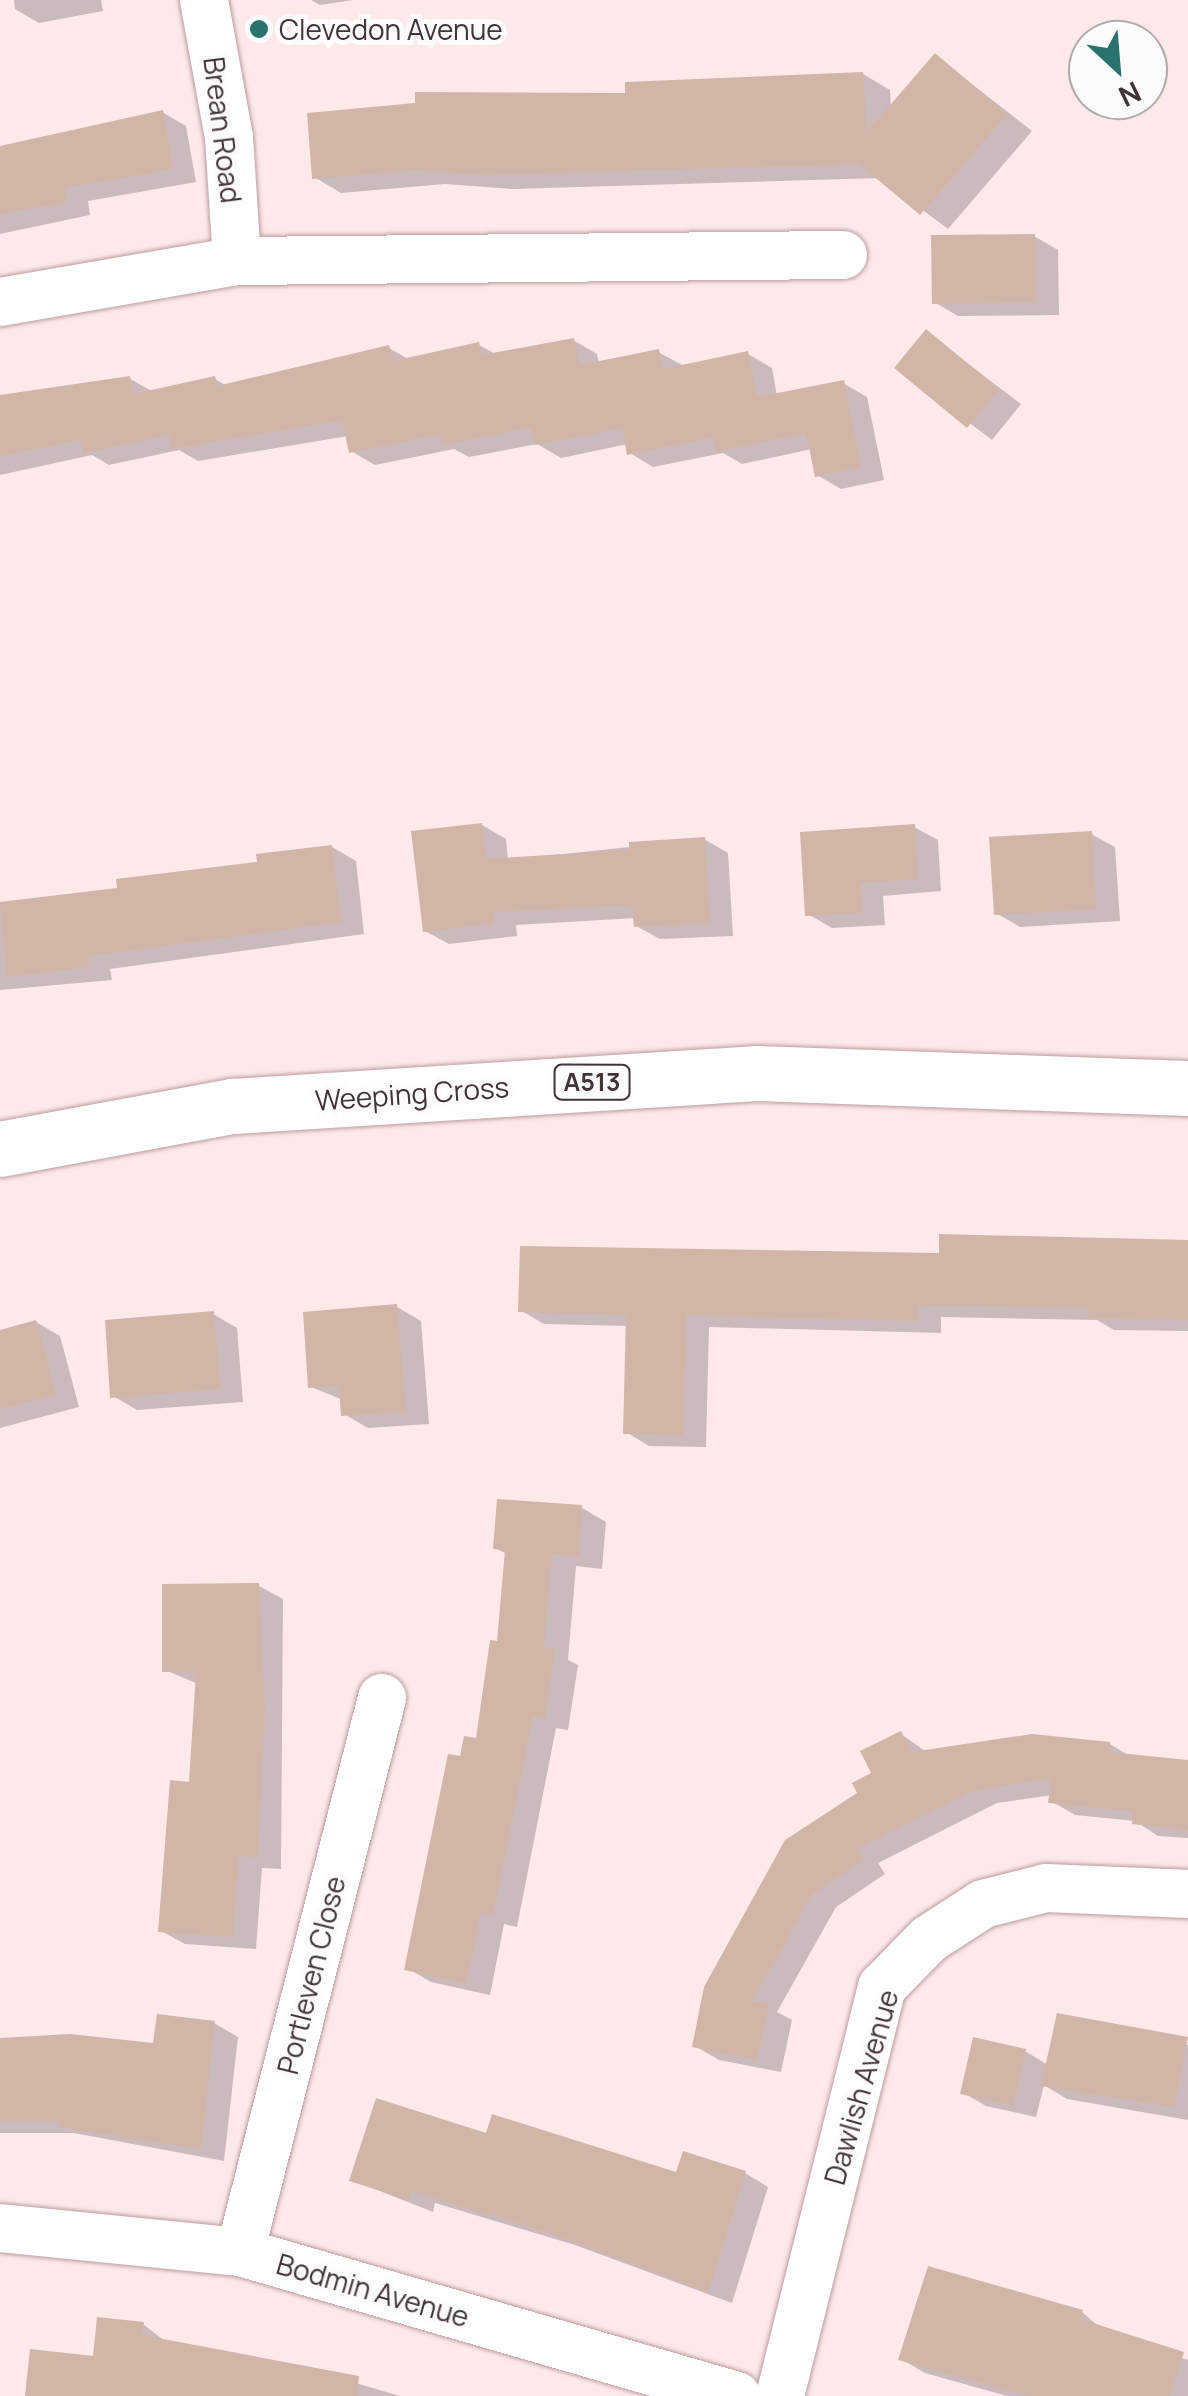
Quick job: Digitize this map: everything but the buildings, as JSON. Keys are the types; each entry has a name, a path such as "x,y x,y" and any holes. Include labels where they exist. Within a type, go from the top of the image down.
{"highway":[{"name":"Weeping Cross","path":"0,1149 232,1106 598,1082 757,1074 1188,1088"}],"street":[{"name":"Brean Road","path":"204,0 229,137 237,260"},
{"path":"0,302 237,260 843,255"},
{"name":"Portleven Close","path":"240,2252 382,1698"},
{"name":"Dawlish Avenue","path":"780,2396 882,1987 929,1939 983,1904 1046,1888 1188,1894"},
{"name":"Bodmin Avenue","path":"0,2228 240,2252 736,2396"}],"place":[{"name":"Clevedon Avenue","path":"259,29"}]}
